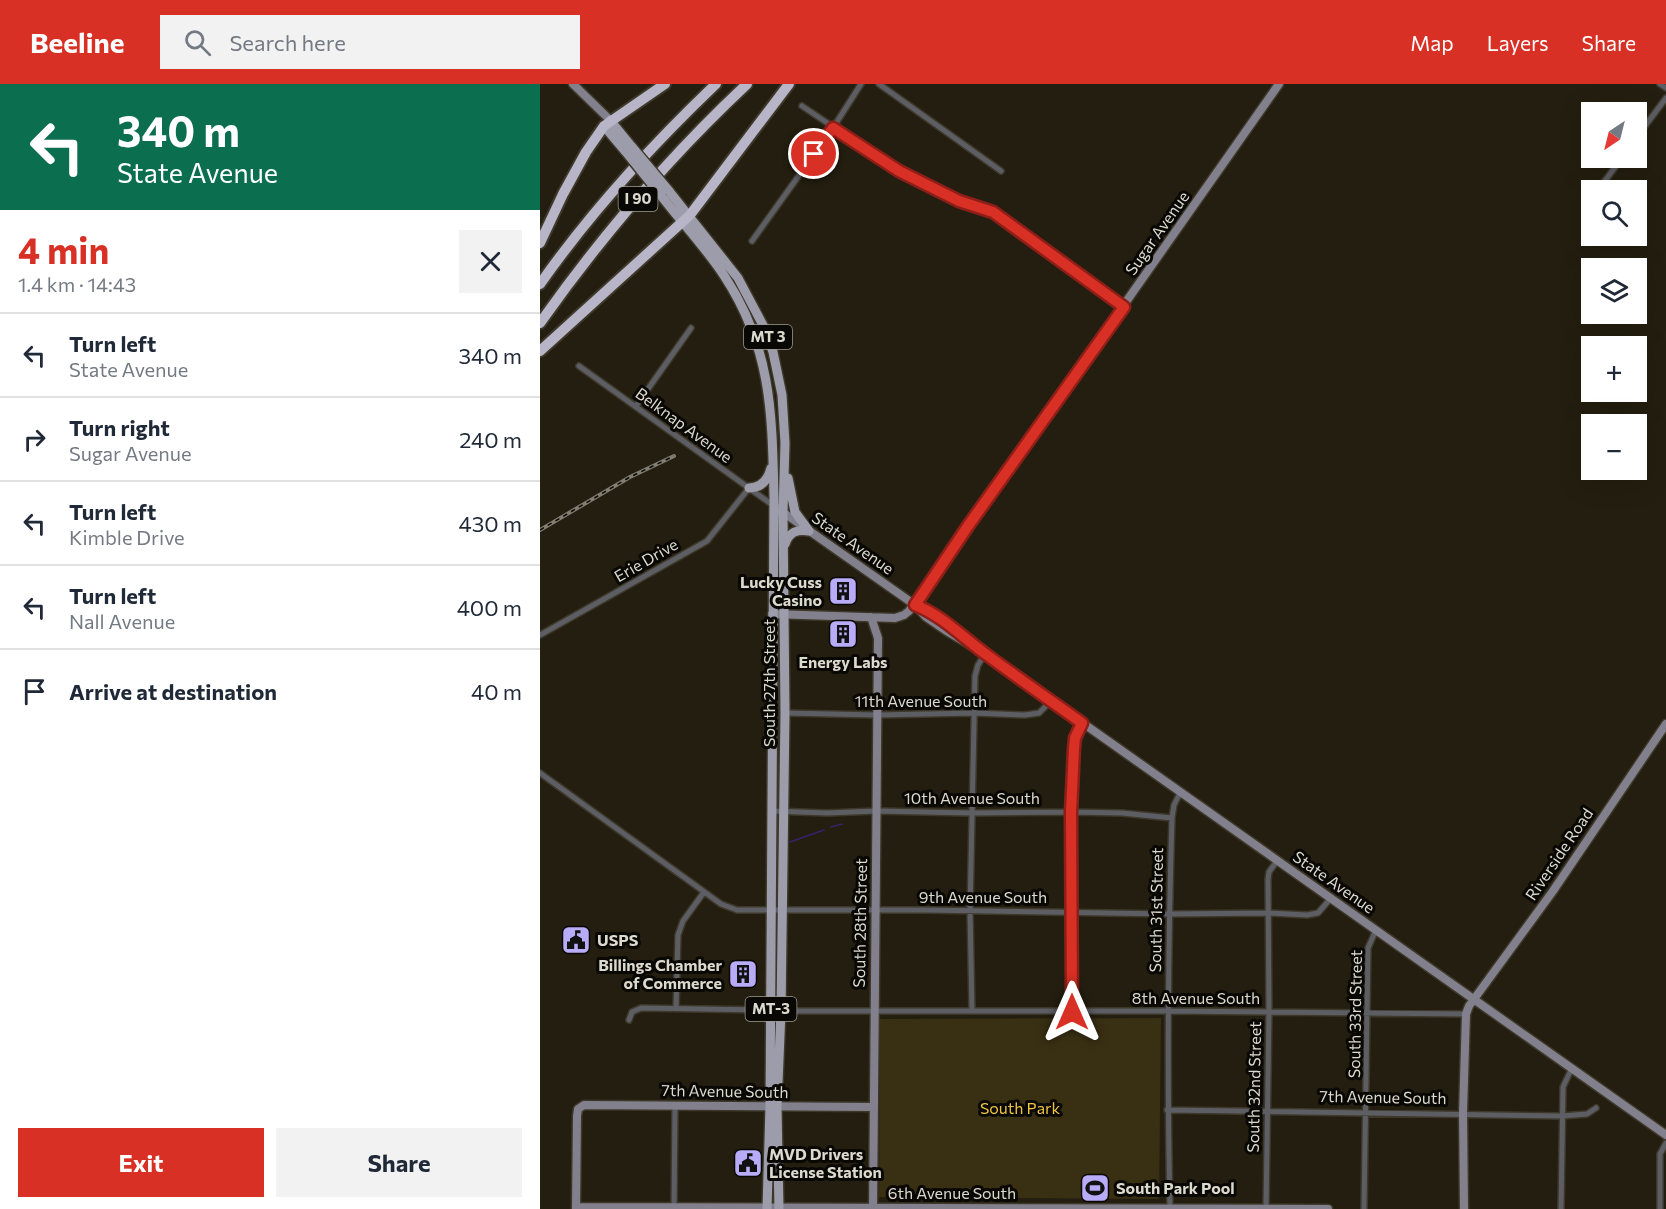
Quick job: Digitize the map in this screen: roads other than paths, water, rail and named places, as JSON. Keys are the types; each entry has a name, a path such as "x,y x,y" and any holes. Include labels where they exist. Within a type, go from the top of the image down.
{"highway":[{"path":"540,243 562,194 586,152 607,123 665,84"},
{"name":"I 90","path":"540,284 649,151 716,84"},
{"name":"I 90","path":"540,323 610,230 666,166 747,84"},
{"path":"540,351 686,219 789,84"}],"main road":[{"name":"South 27th Street","path":"607,123 738,278 765,329 773,352 782,395 785,456 782,1011 767,1208"},
{"name":"South 27th Street","path":"686,219 725,276 748,318 763,361 769,389 774,506 771,1010 779,1208"},
{"path":"785,456 795,510 809,531"},
{"path":"749,488 765,481 773,460"},
{"path":"783,549 791,533 797,530 809,531"}],"street":[{"path":"752,241 833,128 861,84"},
{"path":"879,84 1001,171"},
{"name":"Sugar Avenue","path":"915,605 1279,84"},
{"path":"1660,84 1666,88"},
{"path":"576,87 607,123"},
{"path":"1647,123 1666,98"},
{"path":"802,106 899,171 959,201 993,212 1124,307"},
{"path":"636,406 691,328"},
{"name":"Belknap Avenue","path":"579,366 774,506"},
{"name":"Erie Drive","path":"540,635 707,541 749,488"},
{"name":"State Avenue","path":"774,506 915,605 926,609 948,624 985,654 1180,793 1666,1135"},
{"path":"772,614 888,618 902,616 915,605"},
{"name":"South 28th Street","path":"871,617 878,638"},
{"name":"South 28th Street","path":"873,1209 878,638 881,627 888,618"},
{"path":"972,1011 970,911 975,676 978,665 985,654"},
{"name":"11th Avenue South","path":"785,713 1034,715 1044,710 1051,701"},
{"path":"1072,1012 1071,812 1075,738 1082,723"},
{"name":"Riverside Road","path":"1466,1014 1473,999 1535,917 1666,724"},
{"name":"9th Avenue South","path":"540,773 704,892 729,908 737,910 1314,914 1318,913 1331,898"},
{"name":"South 31st Street","path":"1170,1209 1167,1110 1169,914 1172,818 1180,793"},
{"name":"10th Avenue South","path":"772,811 783,813 1071,812 1122,813 1172,818"},
{"name":"South 32nd Street","path":"1266,1209 1269,872 1277,861"},
{"path":"676,1009 678,935 683,921 704,892"},
{"name":"South 33rd Street","path":"1364,1209 1368,948 1376,930"},
{"path":"629,1020 632,1012 637,1008 771,1010"},
{"name":"8th Avenue South","path":"782,1011 1269,1011 1466,1014"},
{"path":"1464,1209 1466,1014"},
{"path":"1561,1209 1563,1087 1572,1068"},
{"name":"7th Avenue South","path":"576,1208 578,1109 584,1105 874,1107"},
{"path":"674,1208 675,1105"},
{"name":"7th Avenue South","path":"1167,1110 1562,1116 1587,1114 1596,1108"},
{"path":"1660,1209 1660,1154 1666,1143"},
{"name":"6th Avenue South","path":"576,1208 1328,1209"}],"waterway":[{"path":"831,827 842,824"},
{"path":"790,842 824,830"}],"railway":[{"path":"540,530 630,477 674,456"}],"place":[{"name":"Lucky Cuss Casino","path":"843,591"},
{"name":"Energy Labs","path":"843,634"},
{"name":"USPS","path":"576,940"},
{"name":"Billings Chamber of Commerce","path":"743,974"},
{"name":"MVD Drivers License Station","path":"748,1163"},
{"name":"South Park Pool","path":"1095,1188"}],"park label":[{"name":"South Park","path":"1020,1108"}]}
